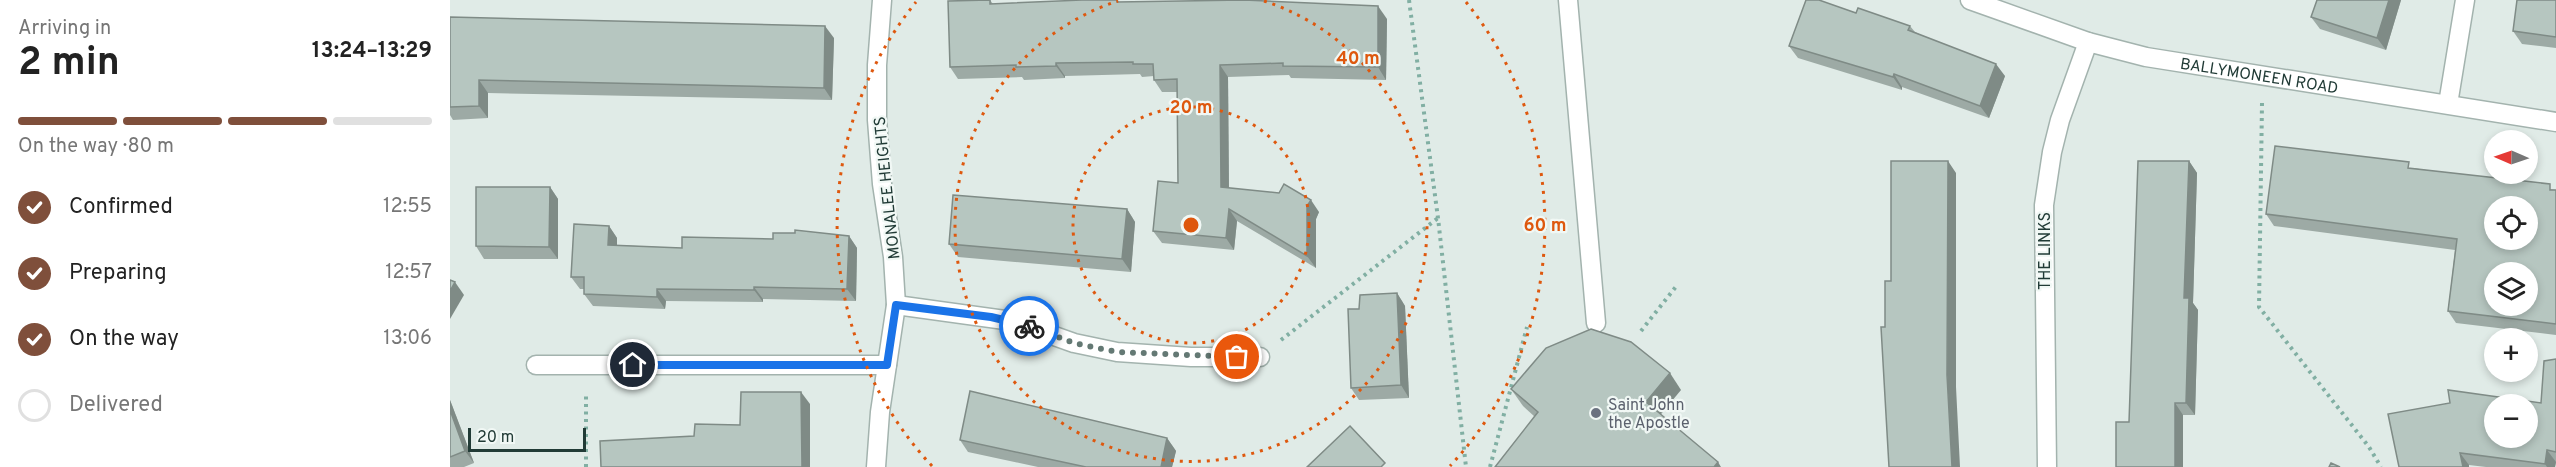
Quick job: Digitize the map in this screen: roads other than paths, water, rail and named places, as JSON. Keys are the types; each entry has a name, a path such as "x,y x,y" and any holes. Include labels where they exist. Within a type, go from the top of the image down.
{"street":[{"name":"MONALEE HEIGHTS","path":"876,467 880,412 896,305 877,120 877,65 882,0"},
{"path":"1568,0 1596,323"},
{"name":"BALLYMONEEN ROAD","path":"1970,0 2088,42 2195,66 2556,122"},
{"path":"2448,104 2464,0"},
{"name":"THE LINKS","path":"2047,467 2044,205 2052,152 2060,120 2088,42"},
{"path":"896,305 1012,321 1074,343 1117,352 1191,357 1260,357"},
{"path":"536,365 887,365"}],"place":[{"name":"Saint John the Apostle","path":"1596,413"}]}
